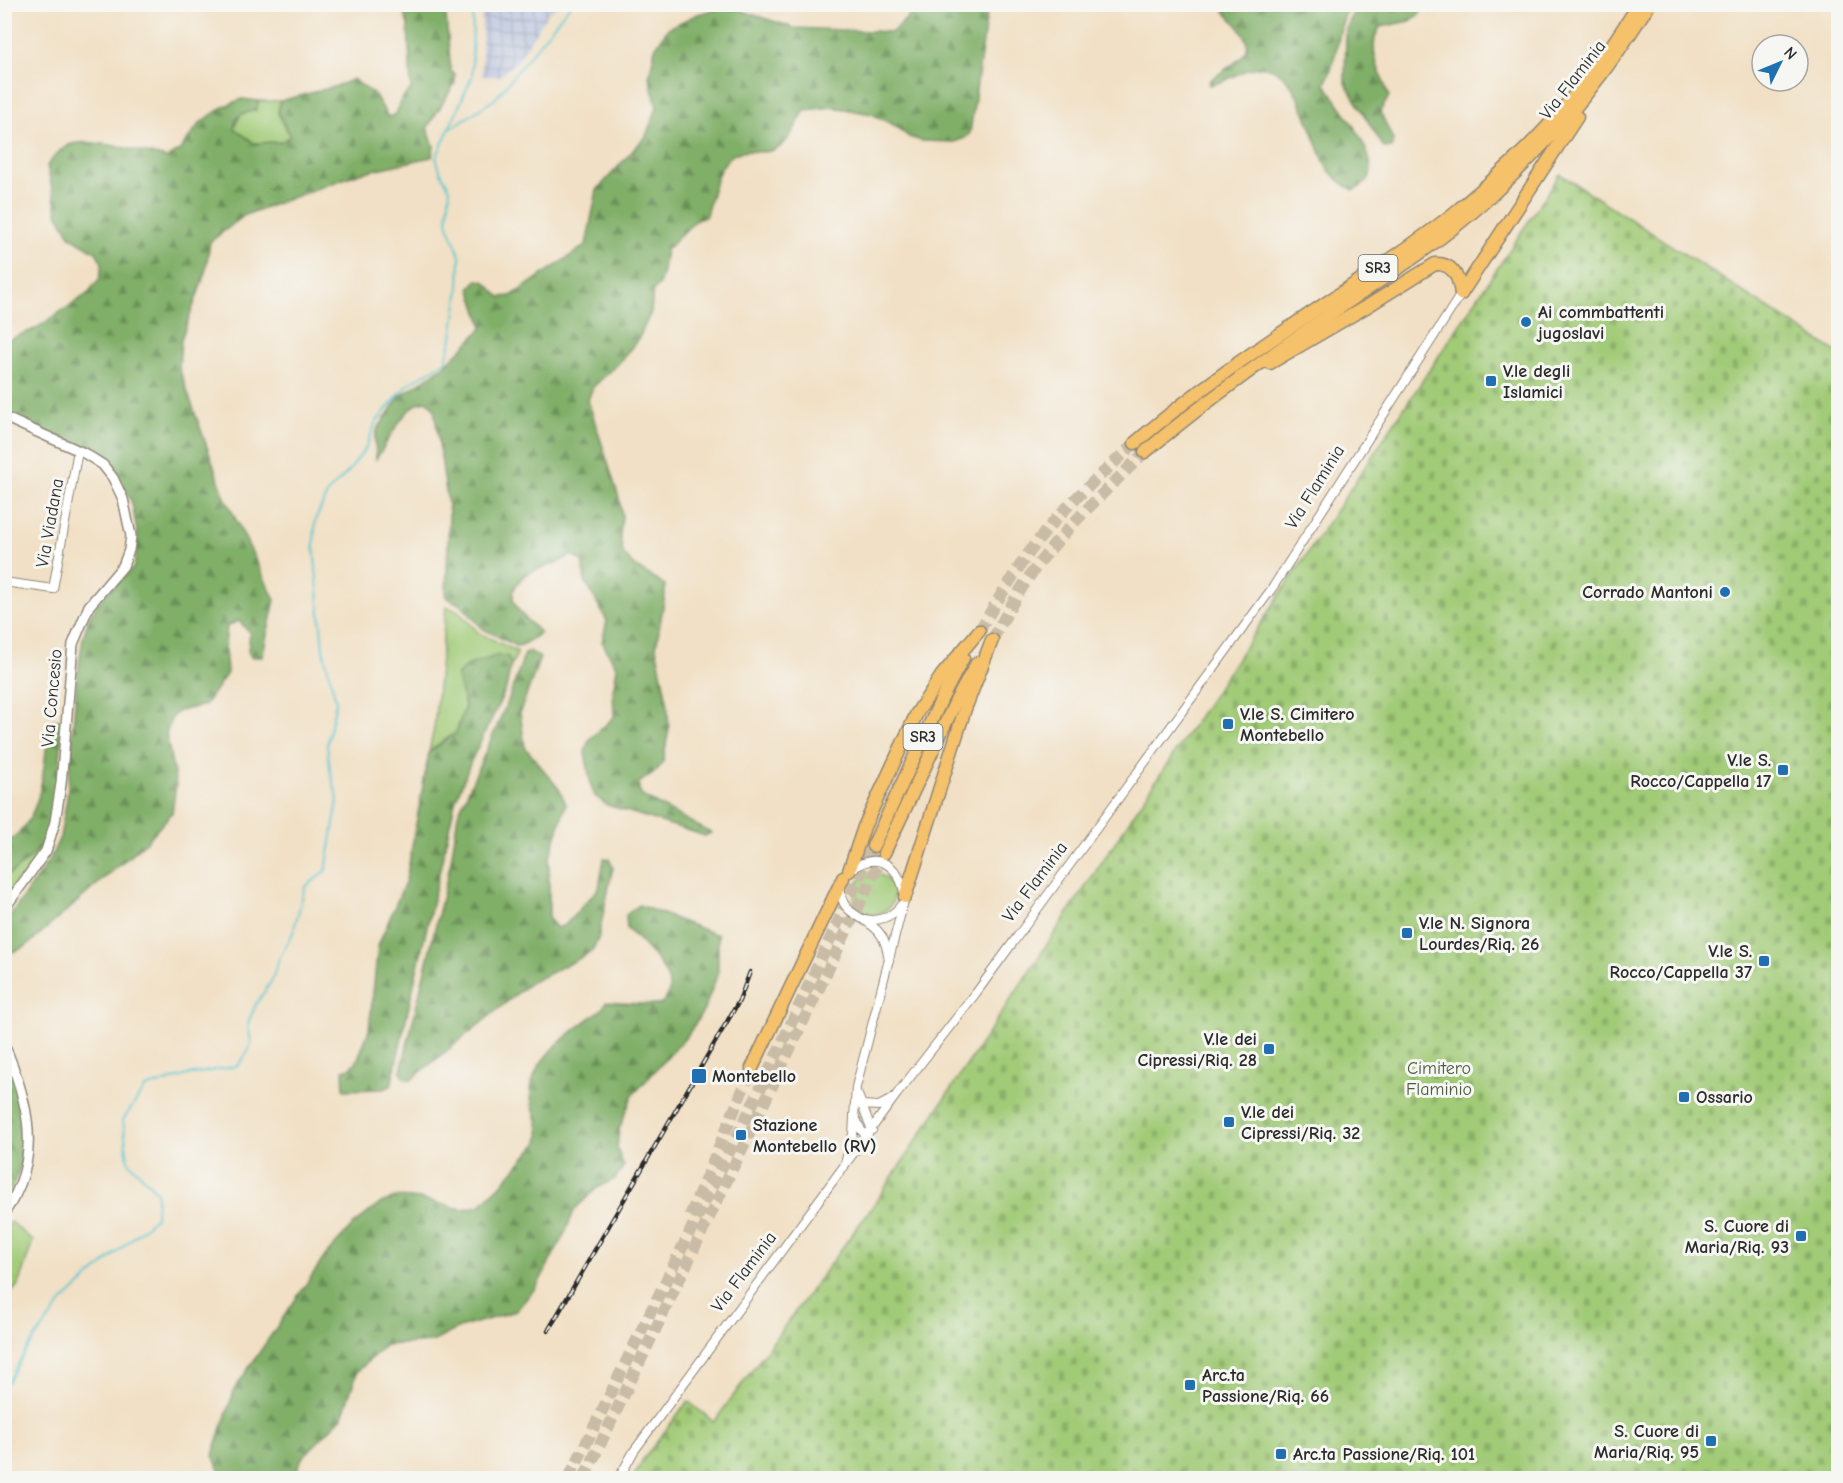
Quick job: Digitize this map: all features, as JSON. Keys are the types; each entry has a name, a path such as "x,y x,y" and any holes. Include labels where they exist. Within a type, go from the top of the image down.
{"highway":[{"name":"Via Flaminia","path":"1639,4 1567,105 1521,154 1470,200 1413,244 1244,358 1184,402 1140,448 1424,250 1483,204 1548,141 1596,84 1649,4"},
{"path":"1461,294 1590,98 1596,84"},
{"path":"1249,370 1276,361 1435,264 1444,264 1452,268 1460,280 1461,294"},
{"name":"SR3","path":"846,875 864,827 917,713 942,675 979,631 942,698 873,846"},
{"name":"SR3","path":"884,854 954,703 992,640 962,717 905,897"},
{"path":"752,1068 846,875"}],"street":[{"name":"Via Flaminia","path":"619,1479 634,1451 897,1094 976,993 1273,588 1461,294"},
{"name":"Via Concesio","path":"4,417 78,450 103,465 116,484 128,514 131,536 129,550 119,573 101,590 87,609 73,644 61,784 55,822 46,851 4,909"},
{"name":"Via Viadana","path":"4,582 53,589 78,450"},
{"path":"844,1168 851,1146 856,1087 890,960 905,897 895,871 884,862 866,861 846,875 841,892 851,913 872,925 882,936 890,960"},
{"path":"860,918 875,920 888,916 898,909 905,897"},
{"path":"4,1044 22,1088 29,1135 20,1185 4,1213"},
{"path":"856,1087 869,1134"},
{"path":"861,1105 879,1106 897,1094"},
{"path":"854,1114 861,1130 869,1134"}],"shaded area":[{"path":"482,4 559,5 548,13 518,60 500,76 482,76"}],"green space":[{"path":"1356,4 1421,5 1420,14 1410,21 1380,27 1374,44 1376,62 1389,97 1380,111 1393,140 1392,148 1384,148 1345,83 1346,31"},
{"path":"401,5 445,5 451,72 455,74 455,83 427,128 434,146 432,157 360,173 245,215 210,242 205,274 181,340 179,368 224,495 275,600 262,657 251,657 248,651 250,633 239,621 227,626 225,647 227,673 205,705 179,711 172,717 166,734 176,784 172,813 145,843 25,947 10,953 5,950 5,923 50,859 60,837 67,798 77,678 83,637 90,615 105,595 134,567 138,538 132,503 116,471 96,453 5,414 5,341 35,329 87,294 100,278 102,263 96,252 71,237 58,215 47,166 61,150 76,143 116,146 167,158 179,151 200,123 223,107 242,99 258,101 257,110 241,114 234,128 254,143 281,142 290,136 278,112 280,101 337,86 353,79 375,95 388,117 396,114 402,99 411,89 408,25"},
{"path":"914,5 988,5 970,133 965,138 954,142 922,141 909,137 894,125 872,114 833,107 805,110 790,136 778,148 766,152 741,152 730,157 720,170 705,217 697,219 666,250 659,285 653,291 651,312 639,338 618,364 593,387 588,400 619,498 622,515 620,537 623,553 633,565 665,585 656,647 667,701 669,728 663,762 657,770 639,783 639,789 642,796 711,833 705,836 607,805 595,796 585,752 589,740 614,717 613,690 617,668 602,642 607,621 585,581 582,561 572,555 528,573 522,577 514,590 515,604 541,633 522,645 516,646 483,629 461,605 446,597 449,513 434,408 427,401 412,408 398,424 376,459 377,430 400,396 442,368 483,327 470,288 477,280 484,281 500,297 511,296 586,245 597,190 646,136 657,107 649,77 655,48 668,28 698,14 728,6 794,28 892,32 906,19"},
{"path":"1223,5 1349,5 1342,24 1333,65 1325,84 1355,128 1368,154 1371,165 1370,175 1364,184 1354,190 1340,182 1329,170 1296,93 1286,79 1275,70 1254,68 1209,85 1210,80 1235,63 1247,50 1244,34 1223,10"},
{"path":"258,101 280,101 278,113 290,137 281,142 254,143 234,128 241,114 257,110"},
{"name":"Cimitero Flaminio","path":"1560,174 1838,353 1838,1478 633,1478 642,1461 688,1401 714,1422 875,1203"},
{"path":"446,607 457,610 479,633 518,652 511,665 507,657 466,666 457,676 465,706 456,733 429,752 434,728"},
{"path":"530,651 540,658 520,712 525,747 559,789 566,804 549,859 549,919 557,928 565,925 599,888 604,858 609,859 613,867 598,939 593,949 584,956 530,983 411,1080 403,1077 401,1071 451,861 458,814 508,701 525,653"},
{"path":"499,655 508,657 511,665 506,689 471,761 455,802 391,1086 384,1089 344,1090 343,1070 350,1068 357,1061 369,1030 378,946 406,880 429,752 456,733 465,706 457,676 466,666"},
{"path":"58,720 63,723 60,766 54,815 50,828 39,850 5,877 5,843 18,834 28,821 35,806 43,772 49,722"},
{"path":"46,841 40,853 5,900 5,877"},
{"path":"874,874 888,880 894,894 888,908 874,914 860,908 854,894 860,880"},
{"path":"639,905 718,935 718,973 704,1010 687,1036 632,1096 619,1130 617,1149 624,1166 615,1179 597,1188 575,1209 537,1286 516,1311 459,1328 432,1342 385,1345 357,1372 342,1417 302,1458 294,1478 222,1478 213,1455 235,1388 326,1255 354,1224 381,1203 398,1197 420,1199 462,1209 479,1206 500,1186 538,1142 539,1130 531,1097 532,1083 545,1057 568,1035 603,1008 606,1002 659,1005 667,997 669,987 660,965 627,929 626,915"},
{"path":"4,1054 15,1080 26,1126 25,1146 20,1166 5,1203"},
{"path":"11,1222 33,1241 18,1285 5,1300 5,1229"}],"waterway":[{"path":"4,1385 26,1350 63,1301 156,1217 157,1192 128,1161 123,1120 145,1088 188,1075 237,1066 246,1055 251,1043 248,1023 256,1004 271,982 279,959 293,933 305,887 326,871 338,800 330,770 327,745 336,701 323,649 314,545 315,521 328,492 349,471 365,449 376,422 407,385 446,361 452,338 459,288 460,256 447,222 450,189 436,158 472,77 473,4"},
{"path":"451,128 495,99 571,4"}],"tunnel":[{"path":"979,631 1019,567 1046,531 1135,443"},
{"path":"992,640 1019,592 1055,543 1145,452"},
{"path":"569,1478 770,1069 873,846"},
{"path":"584,1478 884,853"},
{"path":"690,1216 752,1068"}],"railway":[{"path":"548,1331 739,1001 750,972"}],"place":[{"name":"Ai commbattenti jugoslavi","path":"1526,322"},
{"name":"V.le degli Islamici","path":"1491,381"},
{"name":"Corrado Mantoni","path":"1725,592"},
{"name":"V.le S. Cimitero Montebello","path":"1228,724"},
{"name":"V.le S. Rocco/Cappella 17","path":"1783,770"},
{"name":"V.le N. Signora Lourdes/Riq. 26","path":"1407,933"},
{"name":"V.le S. Rocco/Cappella 37","path":"1764,961"},
{"name":"V.le dei Cipressi/Riq. 28","path":"1269,1049"},
{"name":"Montebello","path":"699,1076"},
{"name":"Ossario","path":"1684,1097"},
{"name":"V.le dei Cipressi/Riq. 32","path":"1229,1122"},
{"name":"Stazione Montebello (RV)","path":"741,1135"},
{"name":"S. Cuore di Maria/Riq. 93","path":"1801,1236"},
{"name":"Arc.ta Passione/Riq. 66","path":"1190,1385"},
{"name":"S. Cuore di Maria/Riq. 95","path":"1711,1441"},
{"name":"Arc.ta Passione/Riq. 101","path":"1281,1454"}]}
